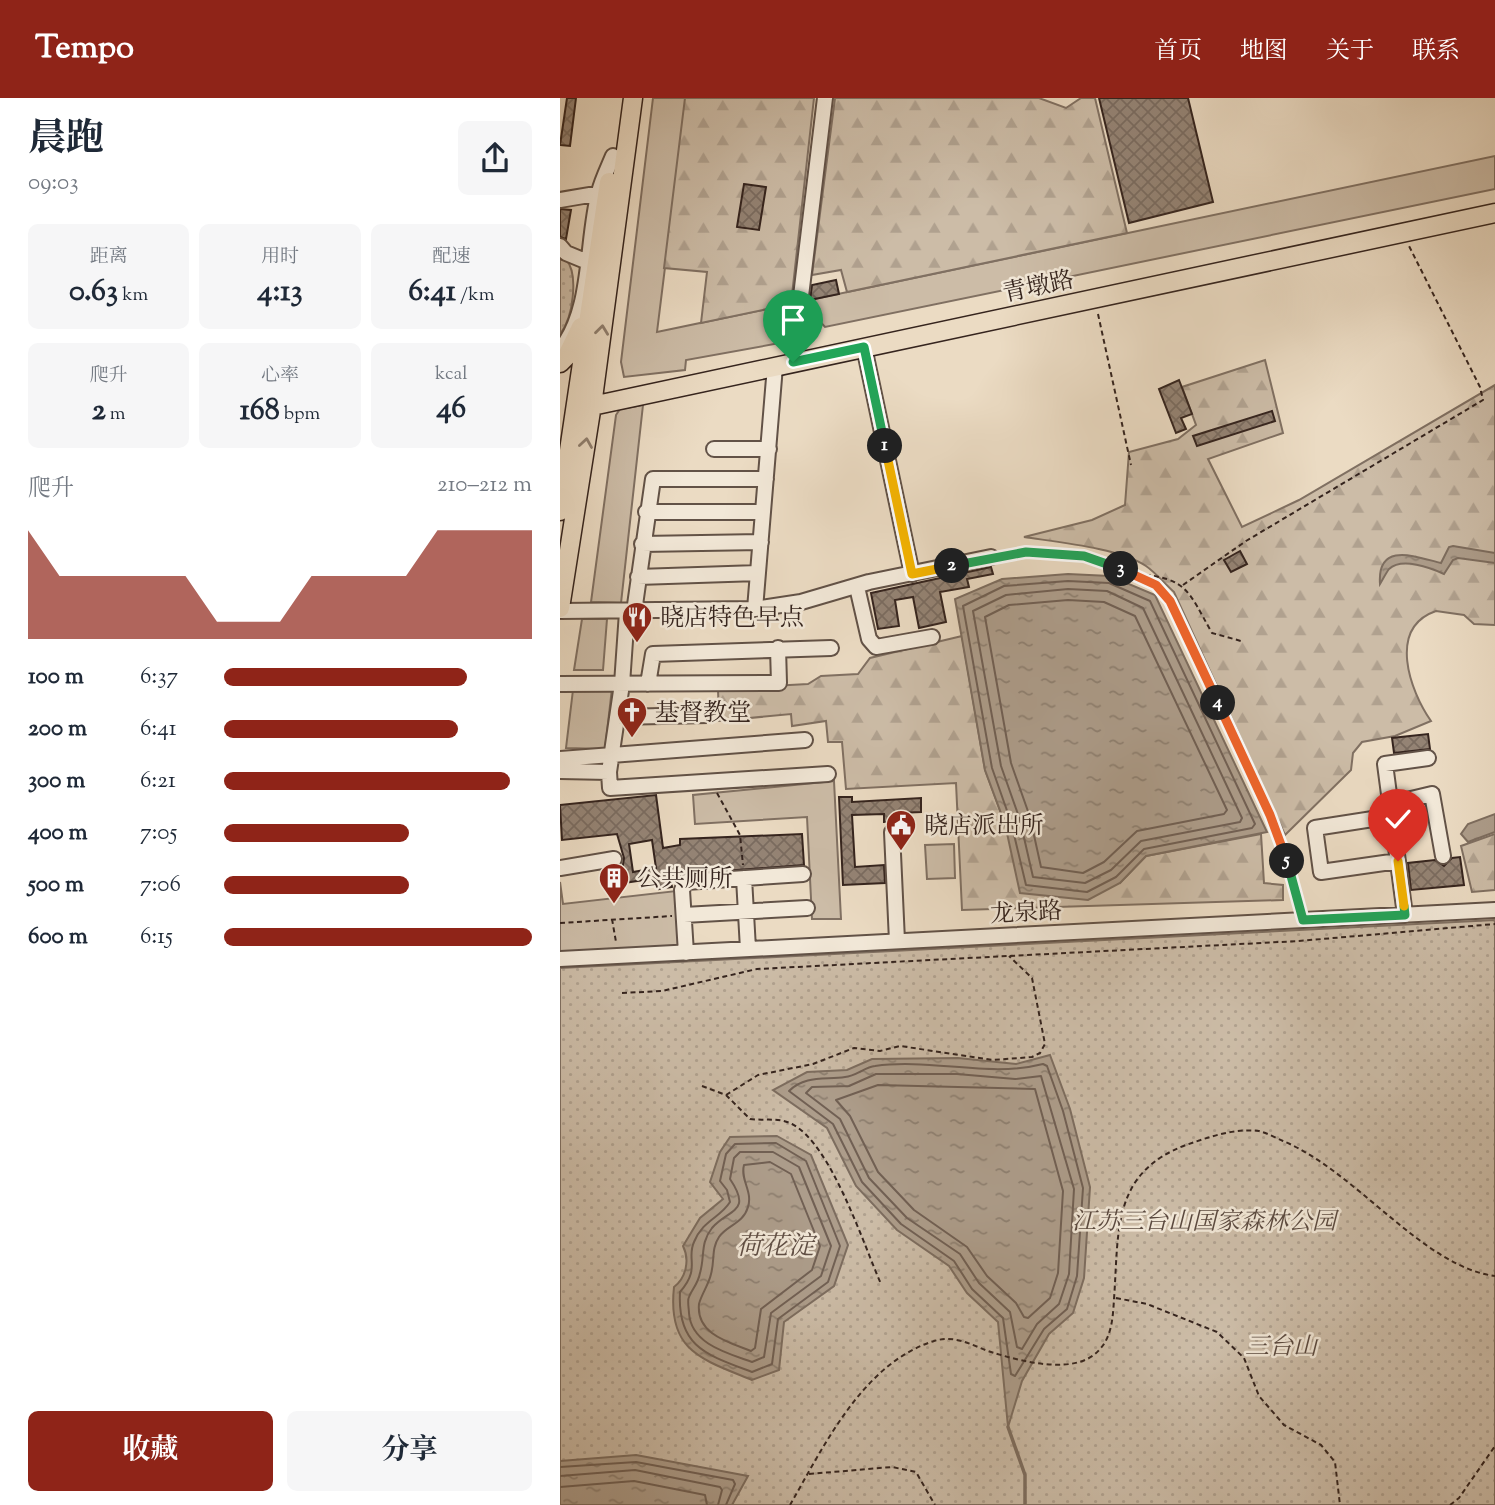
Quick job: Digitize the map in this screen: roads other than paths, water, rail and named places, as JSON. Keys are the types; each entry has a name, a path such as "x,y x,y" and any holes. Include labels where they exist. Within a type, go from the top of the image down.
{"main road":[{"path":"560,609 578,408 621,98"},
{"path":"608,193 633,98"},
{"name":"青墩路","path":"578,408 1495,213"},
{"path":"560,363 578,337 597,268"},
{"path":"560,503 578,408"}],"street":[{"path":"793,362 825,98"},
{"path":"560,200 608,193"},
{"path":"560,246 566,253 597,268 572,334 560,350"},
{"path":"864,347 912,574"},
{"path":"755,609 775,366"},
{"path":"714,449 769,449"},
{"path":"766,479 653,479 630,612 609,772 610,788 828,774"},
{"path":"646,512 763,512"},
{"path":"642,544 761,542"},
{"path":"560,609 630,612 755,609 801,602 991,557"},
{"path":"638,577 758,573"},
{"path":"857,587 869,639 876,648 932,637"},
{"path":"648,684 653,654 831,648"},
{"path":"560,684 779,683 778,649"},
{"path":"617,717 708,715"},
{"path":"560,759 805,740"},
{"path":"1405,915 1385,764 1428,758"},
{"path":"560,771 609,772"},
{"path":"1398,861 1321,872 1315,828 1391,810 1432,794 1443,856"},
{"path":"892,832 897,941"},
{"path":"560,868 614,859"},
{"path":"686,953 682,890 686,882 803,874"},
{"path":"744,878 748,949"},
{"path":"684,915 807,908"},
{"name":"龙泉路","path":"560,959 1495,910"}],"water":[{"path":"1449,547 1495,553 1495,563 1458,558 1453,560 1444,574 1416,565 1401,564 1389,569 1380,584 1381,571 1391,557 1410,556 1441,563"},
{"path":"1068,574 1110,576 1155,595 1267,832 1146,856 1120,883 1088,900 1020,893 1005,824 985,770 955,599 1002,579"},
{"path":"1495,814 1495,832 1468,842 1461,834 1468,824"},
{"path":"1050,1055 1070,1109 1090,1187 1084,1278 1073,1313 1049,1334 1022,1381 1008,1427 998,1322 967,1293 949,1266 897,1230 856,1186 827,1128 773,1090 807,1072 847,1070 872,1059 958,1058 1016,1064"},
{"name":"荷花淀","path":"777,1136 811,1155 848,1245 834,1286 784,1322 779,1370 752,1380 717,1366 691,1350 676,1326 673,1309 674,1287 686,1268 683,1246 700,1218 723,1199 710,1182 720,1152 730,1137"},
{"path":"636,1455 748,1476 732,1505 560,1505 560,1461"}],"waterway":[{"path":"1008,1427 1025,1475 1025,1505"}],"place":[{"name":"晓店特色早点","path":"637,644"},
{"name":"基督教堂","path":"632,739"},
{"name":"晓店派出所","path":"901,852"},
{"name":"公共厕所","path":"614,905"}],"park label":[{"name":"江苏三台山国家森林公园","path":"1204,1221"},
{"name":"三台山","path":"1281,1346"}]}
